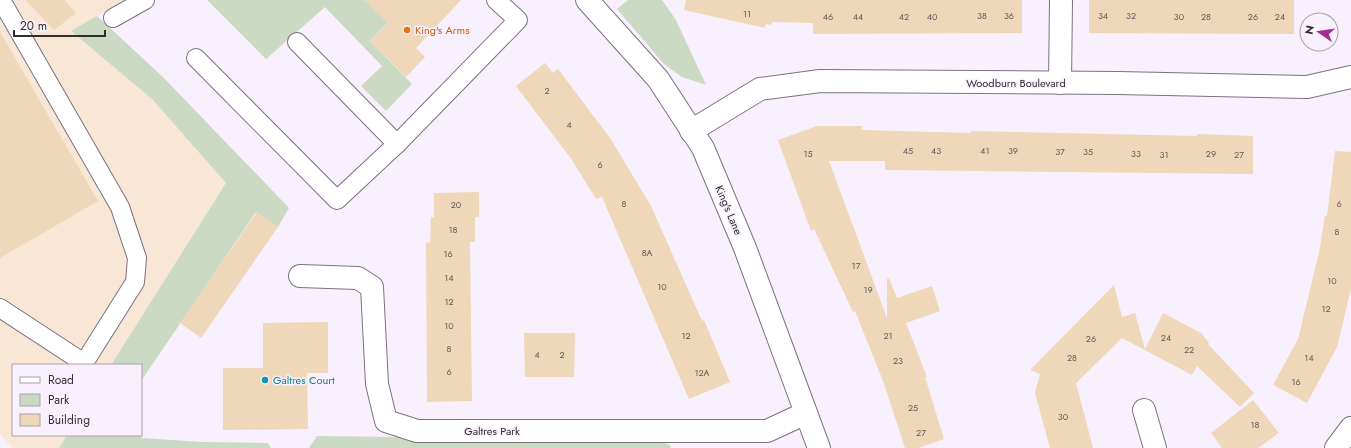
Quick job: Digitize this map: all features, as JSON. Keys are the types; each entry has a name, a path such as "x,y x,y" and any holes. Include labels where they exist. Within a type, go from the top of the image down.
{"street":[{"name":"King's Lane","path":"587,0 658,79 703,148 745,248 819,448"},
{"path":"1060,0 1060,83"},
{"name":"Woodburn Boulevard","path":"691,130 760,89 820,82 1060,83 1307,88 1351,77"},
{"name":"Galtres Park","path":"300,276 358,278 372,287 377,384 386,421 417,431 767,431 806,413"},
{"path":"1144,410 1155,448"},
{"path":"1336,448 1351,428"}],"lane":[{"path":"0,308 84,363 135,282 137,258 120,207 1,0"},
{"path":"113,18 145,0"},
{"path":"196,58 337,200 397,144 518,20 496,0"},
{"path":"297,42 397,144"}],"shaded area":[{"path":"0,0 125,0 72,31 152,99 226,183 112,364 12,364 12,436 66,436 59,448 13,448 0,434"}],"green space":[{"path":"207,0 364,0 391,19 370,41 412,84 386,111 361,86 382,66 325,7 266,59"},
{"path":"628,0 662,0 676,20 706,85 682,77 664,64 617,9"},
{"path":"97,16 164,78 289,208 278,227 256,212 142,380 142,364 112,364 226,183 152,99 71,31"},
{"path":"66,436 141,436 141,438 202,442 268,443 271,448 59,448"},
{"path":"317,436 659,440 671,446 670,448 309,448"}],"building":[{"path":"25,0 64,0 76,13 54,30"},
{"name":"King's Arms","path":"364,0 461,0 416,48 425,57 406,77 370,41 388,23"},
{"path":"686,0 1022,0 1022,33 813,34 813,23 772,22 771,25 766,24 765,28 684,10"},
{"path":"1089,0 1294,0 1294,34 1089,33"},
{"path":"0,32 98,201 0,258"},
{"path":"545,63 553,73 558,69 610,138 651,206 702,321 704,320 730,382 689,399 602,197 596,199 572,160 516,86"},
{"path":"817,126 862,126 862,130 971,133 971,131 1253,136 1253,174 885,170 885,161 829,161 887,318 887,279 889,278 897,298 932,286 940,311 906,323 927,377 925,377 944,439 918,448 905,448 883,381 855,311 853,312 814,229 811,231 778,140"},
{"path":"1335,151 1351,152 1351,289 1337,347 1307,403 1273,385 1298,339 1319,253 1325,216 1327,216"},
{"path":"479,192 479,217 475,217 475,242 470,242 472,401 427,402 426,242 430,243 431,217 434,218 434,193"},
{"path":"257,212 278,227 201,338 180,323"},
{"path":"1114,285 1122,317 1135,313 1145,349 1163,313 1201,333 1209,343 1208,344 1254,393 1240,407 1197,366 1192,375 1122,338 1076,383 1093,448 1050,448 1035,393 1040,374 1030,370"},
{"name":"Galtres Court","path":"328,322 328,373 307,373 308,429 223,430 223,368 263,368 263,323"},
{"path":"524,333 575,333 574,377 525,377"},
{"path":"1253,400 1279,433 1258,448 1222,448 1211,433"}],"place":[{"name":"King's Arms","path":"407,30"},
{"name":"Galtres Court","path":"265,380"}]}
